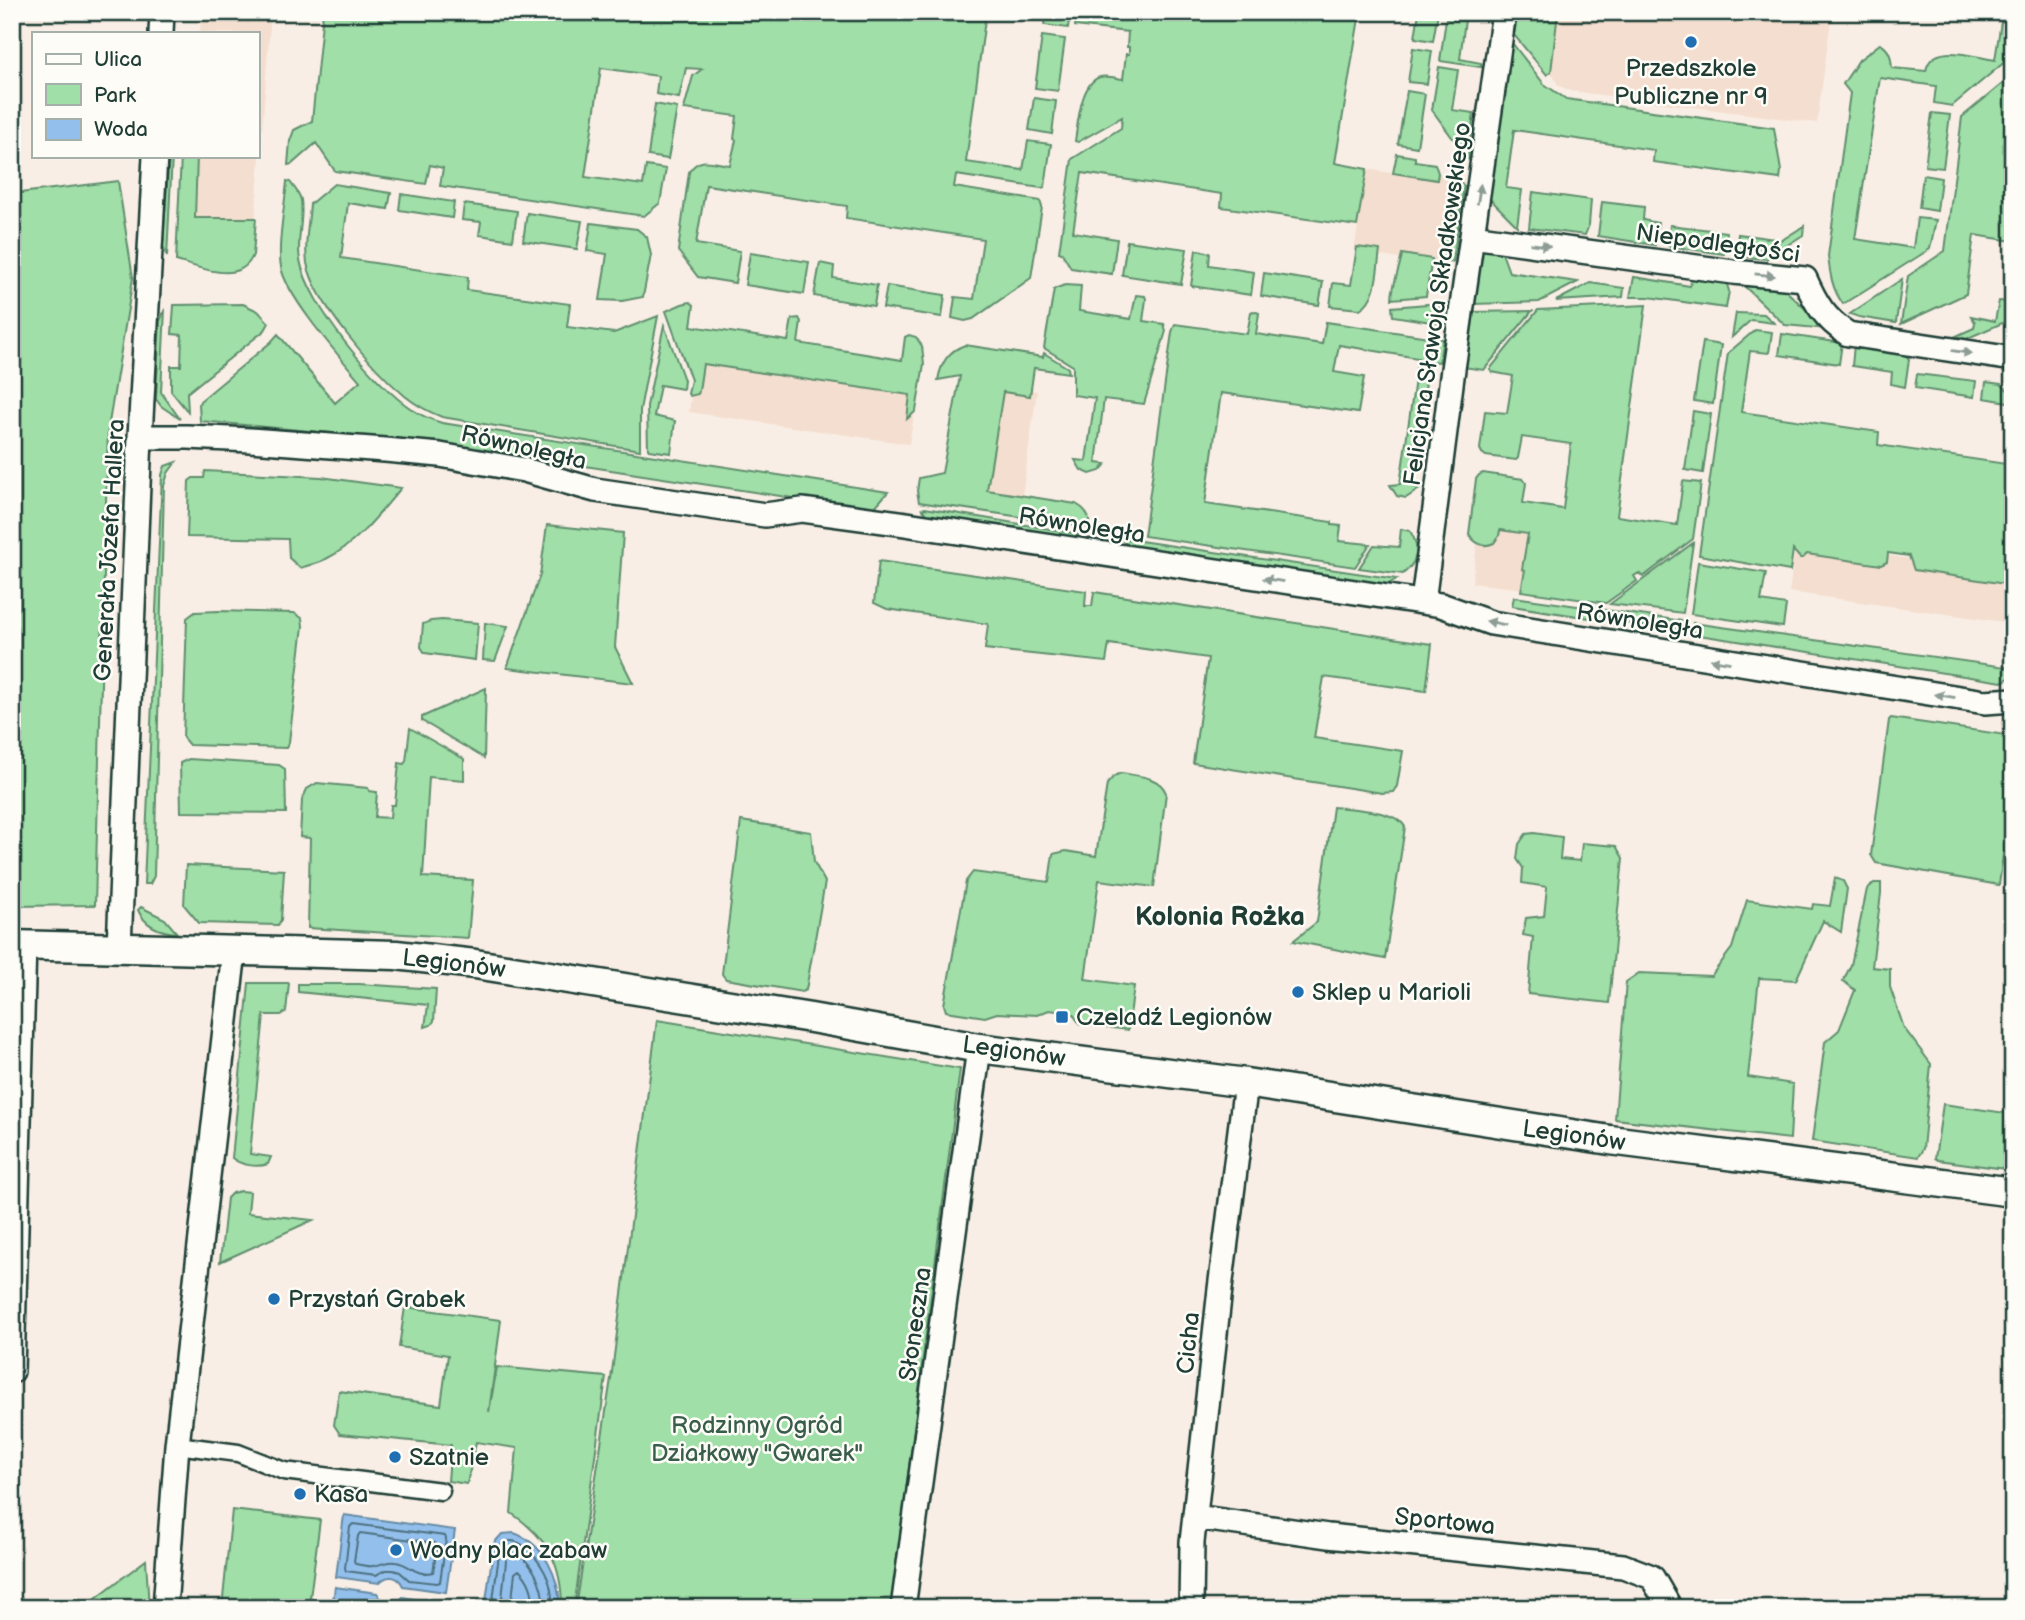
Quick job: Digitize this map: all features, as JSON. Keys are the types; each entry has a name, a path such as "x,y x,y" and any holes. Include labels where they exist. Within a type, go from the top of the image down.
{"street":[{"path":"161,32 162,12"},
{"name":"Felicjana Sławoja Składkowskiego","path":"1423,602 1504,12"},
{"name":"Generała Józefa Hallera","path":"120,947 140,437 155,158"},
{"name":"Niepodległości","path":"1472,236 1733,272 1805,279 1815,304 1835,326 1848,334 2013,359"},
{"name":"Równoległa","path":"140,437 250,440 440,455 523,470 594,490 765,515 802,510 1423,602 1441,605 1491,623 1984,702 2013,701"},
{"path":"12,1371 18,945"},
{"name":"Legionów","path":"18,945 396,955 475,964 979,1048 1246,1083 1610,1140 2013,1192"},
{"path":"165,1608 177,1445 234,951"},
{"name":"Słoneczna","path":"903,1608 979,1048"},
{"name":"Cicha","path":"1191,1608 1192,1542 1246,1083"},
{"path":"177,1445 238,1453 284,1471 441,1491"},
{"name":"Sportowa","path":"1195,1517 1328,1536 1623,1566 1652,1577 1670,1608"}],"shaded area":[{"path":"201,12 271,12 254,237 195,236 197,158 259,158 259,32 200,32"},
{"name":"Przedszkole Publiczne nr 9","path":"1558,12 1832,12 1817,123 1570,91 1558,85 1551,72"},
{"path":"1367,169 1436,180 1438,173 1464,178 1450,268 1354,251"},
{"path":"698,344 921,375 909,444 689,412"},
{"path":"996,386 1037,391 1021,503 981,497"},
{"path":"1480,518 1540,525 1532,590 1472,583"},
{"path":"1796,543 2013,573 2011,623 1789,592"}],"green space":[{"path":"323,12 986,12 966,162 1023,170 1028,141 1051,144 1045,187 956,175 954,187 1040,201 1042,207 1031,278 973,319 965,321 952,318 955,297 974,299 983,239 846,218 847,206 706,185 696,244 740,251 735,283 698,277 678,251 689,172 697,163 702,162 730,165 736,140 737,116 684,109 693,76 702,69 686,68 679,98 656,94 658,76 601,68 585,177 643,185 646,166 666,169 660,203 644,216 440,186 443,168 430,165 426,184 335,171 316,143 288,165 294,130 312,121"},
{"path":"1046,12 1070,12 1068,28 1044,25"},
{"path":"1077,12 1360,12 1335,163 1367,169 1357,226 1221,207 1222,194 1082,173 1073,232 1117,239 1112,274 1071,268 1059,252 1072,159 1121,128 1122,117 1078,142 1075,141 1081,105 1093,81 1102,76 1123,79 1126,54 1129,54 1128,32 1075,26"},
{"path":"1419,12 1438,12 1433,41 1415,38"},
{"path":"1447,12 1466,12 1460,59 1481,63 1481,67 1440,61"},
{"path":"1518,12 1558,12 1551,72 1547,75 1514,35"},
{"path":"2002,15 2013,17 2013,55 1952,106 1934,103 1936,86 1880,78 1855,239 1913,248 1917,218 1936,220 1930,249 1843,304 1834,287 1828,256 1850,93 1843,84 1859,60 1880,44 1889,54 1892,68 1926,71 1929,62 1936,56 1954,53 1995,60"},
{"path":"1042,36 1065,39 1058,91 1035,88"},
{"path":"1509,39 1544,84 1566,99 1774,128 1780,179 1653,162 1654,150 1514,130 1506,188 1522,190 1517,226 1488,197"},
{"path":"1413,48 1432,51 1427,84 1408,82"},
{"path":"1439,67 1458,70 1452,110 1474,113 1468,159 1432,110"},
{"path":"2013,75 2013,241 1974,235 1966,294 1901,324 1908,276 1945,251 1962,117"},
{"path":"1407,91 1425,94 1417,147 1398,144"},
{"path":"1034,98 1056,101 1052,134 1029,130"},
{"path":"655,104 677,108 668,159 648,156"},
{"path":"1932,113 1950,115 1943,168 1925,166"},
{"path":"1397,154 1415,157 1415,161 1435,164 1437,180 1393,173"},
{"path":"169,158 172,158 167,257 163,246"},
{"path":"181,158 197,158 195,218 256,218 253,255 239,270 229,272 207,270 176,261"},
{"path":"1923,175 1941,178 1937,211 1919,208"},
{"path":"1455,176 1464,186 1453,262 1440,260 1446,230 1450,227 1453,210 1450,205"},
{"path":"118,181 133,278 108,429 95,905 12,906 12,194"},
{"path":"287,181 295,188 301,200 300,260 316,299 345,342 380,383 420,414 442,423 888,492 874,508 865,509 422,441 200,421 200,401 278,334 335,403 360,381 314,326 285,279 280,248"},
{"path":"334,184 391,193 388,209 348,203 341,258 468,277 467,290 570,304 567,327 614,333 658,316 640,410 640,450 442,417 405,396 347,335 312,279 306,256 310,204"},
{"path":"1533,192 1591,200 1589,225 1585,235 1529,228"},
{"path":"401,194 454,202 452,218 399,210"},
{"path":"1602,202 1644,207 1643,220 1658,223 1655,245 1598,236"},
{"path":"464,204 517,211 513,240 479,235 481,222 462,220"},
{"path":"527,213 582,221 577,249 523,241"},
{"path":"591,223 637,229 647,237 651,255 643,297 622,301 600,300 607,254 587,251"},
{"path":"1670,225 1727,232 1724,254 1668,246"},
{"path":"1804,226 1803,235 1766,259 1736,256 1738,234 1782,240"},
{"path":"1127,241 1187,249 1181,284 1122,275"},
{"path":"1357,247 1380,250 1376,283 1370,298 1360,309 1330,306 1333,283 1351,285"},
{"path":"1496,247 1502,253 1509,272 1578,282 1539,302 1472,304 1478,256 1486,249"},
{"path":"1196,250 1210,253 1209,265 1254,272 1251,295 1191,286"},
{"path":"750,253 809,262 804,294 745,285"},
{"path":"1402,254 1432,259 1426,296 1392,299"},
{"path":"820,263 834,266 833,278 877,285 874,306 814,296"},
{"path":"1264,273 1323,282 1319,305 1261,296"},
{"path":"1692,274 1725,278 1729,291 1726,308 1630,297 1634,277 1690,286"},
{"path":"1902,279 1896,323 1850,314"},
{"path":"1746,282 1784,289 1827,329 1785,325 1743,285"},
{"path":"1590,283 1624,288 1623,297 1556,301"},
{"path":"1065,285 1081,286 1079,311 1131,319 1136,295 1145,296 1143,321 1164,324 1166,331 1144,404 1104,399 1096,463 1106,464 1100,471 1090,474 1081,470 1075,460 1086,461 1095,398 1073,395 1073,366 1044,348 1054,289"},
{"path":"887,286 945,295 942,317 883,308"},
{"path":"1999,301 2009,302 2007,321 1968,338 1956,336 1974,328 1975,322 1971,316 1995,321"},
{"path":"690,302 694,305 691,326 788,341 792,319 799,318 801,322 798,343 902,360 905,337 916,337 922,346 924,364 916,411 907,419 910,395 703,364 698,394 690,396 688,394 691,380 666,311"},
{"path":"243,304 258,311 269,323 265,330 187,393 188,412 171,391 171,366 181,366 182,335 172,334 174,305"},
{"path":"1427,304 1446,308 1444,324 1393,316 1392,307"},
{"path":"1646,305 1617,516 1677,525 1683,481 1701,483 1693,539 1643,577 1639,573 1634,576 1637,581 1606,603 1521,591 1528,534 1500,530 1494,543 1483,545 1474,540 1469,534 1476,479 1483,473 1523,479 1526,483 1523,503 1563,509 1571,444 1522,437 1516,460 1486,456 1482,453 1480,449 1485,411 1507,413 1513,376 1492,372 1490,369 1538,310"},
{"path":"165,309 161,392 180,419 161,406 156,399 160,321"},
{"path":"1253,311 1259,313 1256,334 1322,344 1326,322 1443,339 1439,362 1429,361 1411,486 1421,488 1406,498 1397,496 1390,485 1400,484 1418,358 1339,345 1334,372 1364,377 1358,413 1221,393 1205,504 1332,522 1332,525 1341,526 1339,541 1370,544 1355,567 1144,536 1175,324 1247,334"},
{"path":"1532,311 1484,370 1463,367 1470,312"},
{"path":"1736,313 1764,314 1774,323 1751,320 1732,337"},
{"path":"664,325 684,380 683,389 660,385 654,416 675,421 671,453 648,449 647,406"},
{"path":"1755,330 1772,332 1769,353 1750,351 1741,412 1879,432 1878,445 2013,465 2013,612 2008,611 2012,585 1914,570 1909,556 1888,553 1887,562 1881,565 1807,554 1800,558 1793,550 1790,571 1699,555 1728,353"},
{"path":"1782,334 1842,343 1839,364 1779,355"},
{"path":"1703,342 1721,345 1713,404 1694,401"},
{"path":"965,345 1043,357 1044,353 1068,368 1069,373 1034,368 1030,396 1003,392 987,490 1076,504 1087,513 1088,527 919,502 919,478 942,473 960,376 938,380 939,374 950,354"},
{"path":"1854,345 1902,351 1909,359 1905,387 1891,384 1892,372 1852,366"},
{"path":"1917,374 1976,381 1974,397 1915,388"},
{"path":"1986,382 2001,384 2013,395 2013,403 1984,398"},
{"path":"1693,411 1711,414 1703,473 1685,470"},
{"path":"176,462 168,473 164,486 154,876 150,884 144,884 162,475 165,466"},
{"path":"205,471 321,477 401,488 367,528 348,545 323,560 300,568 289,558 288,539 187,537 189,481 193,478 204,478"},
{"path":"922,509 1080,534 1071,539 929,516"},
{"path":"547,525 623,533 615,647 633,683 507,668 540,575"},
{"path":"1401,529 1410,531 1417,549 1415,560 1403,574 1359,568 1374,545 1399,547"},
{"path":"1120,538 1397,579 1385,586 1129,546"},
{"path":"1693,543 1683,613 1610,604"},
{"path":"879,561 1086,591 1085,606 1092,606 1094,592 1432,644 1426,691 1324,677 1314,738 1403,751 1397,786 1393,792 1382,793 1193,763 1208,658 1109,644 1106,662 985,649 988,624 887,609 874,603"},
{"path":"1698,562 1766,573 1761,601 1786,605 1783,627 1691,614"},
{"path":"1514,597 1683,621 1681,632 1512,606"},
{"path":"195,612 294,613 302,618 289,742 286,748 189,745 183,738 187,618"},
{"path":"442,620 478,623 475,660 425,653 421,647 423,624"},
{"path":"485,623 508,626 495,661 483,660"},
{"path":"1693,623 2013,668 2013,676 2002,682 1692,634"},
{"path":"486,688 484,758 422,721 422,717"},
{"path":"1891,718 2013,736 2013,781 1999,885 1876,863 1871,855"},
{"path":"410,728 464,759 464,780 429,777 423,877 473,880 468,938 308,928 310,838 300,837 302,800 307,789 317,783 368,788 369,791 377,792 375,817 390,818 391,805 395,805 399,763 404,764 406,761"},
{"path":"189,759 279,765 285,769 286,813 181,812 180,763"},
{"path":"1121,773 1153,780 1163,787 1166,793 1154,887 1099,880 1085,979 1134,986 1128,1030 1080,1024 1072,1013 1049,1010 1037,1015 997,1013 985,1017 946,1011 944,1005 966,881 973,872 1049,882 1053,854 1066,851 1096,856 1107,784"},
{"path":"1333,807 1383,814 1400,821 1405,827 1385,959 1293,941 1317,922"},
{"path":"741,821 811,832 814,862 825,882 806,990 802,992 726,979 722,974"},
{"path":"1526,834 1562,837 1560,859 1580,861 1582,843 1616,846 1623,858 1609,1003 1528,994 1533,937 1523,935 1526,918 1544,916 1547,887 1522,883 1523,868 1517,859 1519,844"},
{"path":"186,865 284,870 281,920 278,925 199,923 184,905"},
{"path":"1835,878 1843,881 1847,889 1841,932 1823,921 1796,980 1759,978 1748,1077 1793,1084 1790,1139 1615,1119 1626,982 1639,973 1711,976 1732,948 1747,900 1812,909 1813,904 1830,906"},
{"path":"1874,883 1881,883 1881,893 1872,967 1890,969 1890,987 1904,1028 1931,1064 1923,1149 1918,1157 1812,1141 1825,1042 1839,1030 1855,990 1843,981 1851,965 1867,889"},
{"path":"141,907 165,919 177,933 159,930 149,924 138,910"},
{"path":"249,983 289,983 286,1012 281,1015 264,1015 250,1154 271,1157 268,1164 259,1166 244,1164 232,1158"},
{"path":"298,984 359,984 436,989 434,1021 425,1027 428,1005 298,992"},
{"name":"Rodzinny Ogród Działkowy \"Gwarek\"","path":"657,1020 960,1069 891,1608 576,1608 612,1372"},
{"path":"1943,1104 2013,1114 2013,1170 1935,1158"},
{"path":"250,1192 248,1213 313,1220 220,1262 227,1198 232,1193"},
{"path":"405,1307 501,1320 489,1412 497,1367 606,1377 574,1608 562,1608 556,1565 543,1542 511,1513 517,1448 476,1442 467,1484 448,1481 451,1445 340,1434 334,1425 339,1391 441,1405 448,1355 399,1347"},
{"path":"232,1510 320,1520 309,1606 296,1603 295,1608 222,1608"},
{"path":"146,1560 149,1608 12,1608 12,1602 92,1601"}],"water":[{"name":"Wodny plac zabaw","path":"344,1515 455,1530 446,1592 403,1586 392,1577 379,1583 336,1577"},
{"path":"514,1533 525,1538 542,1553 557,1585 560,1608 485,1608 494,1543 502,1534"},
{"path":"335,1587 377,1593 389,1604 403,1597 445,1604 445,1608 332,1608"}],"place":[{"name":"Przedszkole Publiczne nr 9","path":"1691,42"},
{"name":"Sklep u Marioli","path":"1298,992"},
{"name":"Czeladź Legionów","path":"1062,1017"},
{"name":"Przystań Grabek","path":"274,1299"},
{"name":"Szatnie","path":"395,1457"},
{"name":"Kasa","path":"300,1494"},
{"name":"Wodny plac zabaw","path":"396,1550"}],"district":[{"name":"Kolonia Rożka","path":"1220,916"}]}
